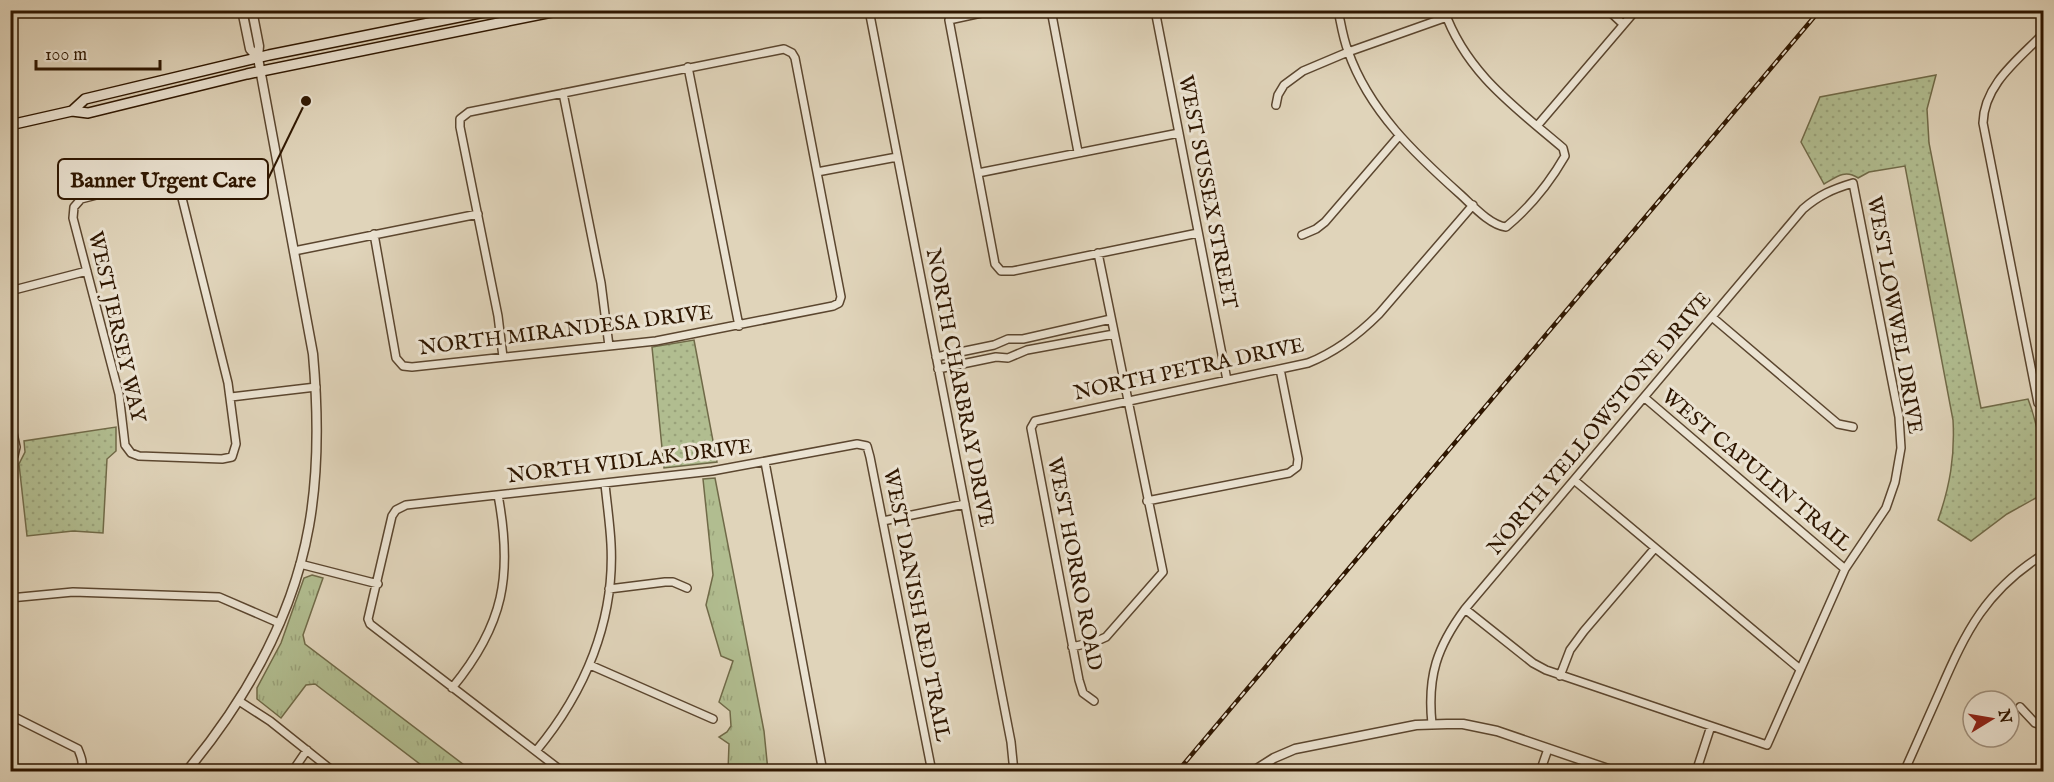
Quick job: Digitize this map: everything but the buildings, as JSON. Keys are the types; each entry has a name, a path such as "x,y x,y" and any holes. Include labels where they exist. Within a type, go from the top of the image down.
{"main road":[{"path":"72,111 85,99 258,58 494,10"},
{"path":"10,125 72,111 88,113 260,72 562,10"}],"street":[{"path":"242,10 250,49 258,58"},
{"path":"186,771 221,728 239,701 279,623 300,564 309,526 314,481 316,387 313,354 260,72 259,46 252,10"},
{"name":"NORTH CHARBRAY DRIVE","path":"869,10 1009,731 1014,771"},
{"path":"995,10 949,20 995,264 1001,271 1013,271 1198,233"},
{"path":"1051,10 1078,152"},
{"name":"WEST SUSSEX STREET","path":"1155,10 1227,380"},
{"path":"1276,105 1278,95 1284,86 1303,71 1348,52 1445,14 1470,62 1485,80 1563,148 1564,156 1554,172 1506,227 1494,223 1418,157 1399,136 1368,90 1348,52 1338,10"},
{"path":"1608,10 1623,24"},
{"path":"1537,126 1635,10"},
{"path":"2041,402 1984,129 1983,111 1995,84 2043,33"},
{"path":"503,357 498,316 460,127 460,119 469,112 784,49 792,52 795,58 817,172 897,157"},
{"path":"688,67 739,326"},
{"path":"563,93 601,283 609,346"},
{"path":"978,173 1179,133"},
{"path":"1302,235 1316,230 1325,222 1399,136"},
{"name":"NORTH MIRANDESA DRIVE","path":"374,234 396,358 403,366 412,367 656,341 739,326 839,303 841,297 817,172"},
{"name":"WEST JERSEY WAY","path":"166,177 176,181 231,397 236,444 232,457 222,459 139,456 131,453 125,445 119,394 87,271 73,218 74,207 81,199 166,177"},
{"name":"NORTH YELLOWSTONE DRIVE","path":"1432,724 1430,692 1439,650 1465,609 1803,209 1817,197 1853,183"},
{"name":"WEST LOWWEL DRIVE","path":"1711,726 1767,744 1845,569 1886,508 1895,482 1901,448 1899,417 1853,183"},
{"name":"NORTH PETRA DRIVE","path":"1031,428 1035,421 1041,419 1308,363 1327,356 1366,328 1473,205"},
{"path":"294,251 478,214"},
{"path":"1072,647 1106,637 1163,572 1098,253"},
{"path":"10,291 87,271"},
{"path":"1712,317 1838,424 1853,427"},
{"path":"936,357 994,345 1008,339 1023,339 1111,319"},
{"path":"938,369 996,357 1008,358 1027,350 1114,334"},
{"path":"1015,338 1021,344 1020,354"},
{"path":"1147,501 1289,473 1297,467 1298,459 1280,369"},
{"path":"231,397 316,387"},
{"name":"WEST CAPULIN TRAIL","path":"1644,399 1845,569"},
{"path":"10,419 16,447 12,456"},
{"name":"WEST HORRO ROAD","path":"1031,428 1078,680 1083,693 1094,701"},
{"name":"NORTH VIDLAK DRIVE","path":"378,584 392,516 396,510 406,505 712,471 857,444 867,446"},
{"name":"WEST DANISH RED TRAIL","path":"867,446 932,771"},
{"path":"765,462 823,771"},
{"path":"1575,480 1800,669"},
{"path":"536,751 555,729 571,703 590,665 600,636 609,589 611,545 605,484"},
{"path":"452,688 484,645 500,599 505,572 505,543 498,495"},
{"path":"883,521 964,504"},
{"path":"1560,676 1570,650 1584,631 1655,548"},
{"path":"1904,771 1968,630 1988,602 2010,579 2043,554"},
{"path":"300,564 378,584 368,619 370,624 563,771"},
{"path":"609,589 665,582 673,582 687,588"},
{"path":"10,598 73,592 219,597 279,623"},
{"path":"1465,609 1533,663 1560,676 1711,726 1696,771"},
{"path":"590,665 713,719"},
{"path":"239,701 270,721 334,771"},
{"path":"2021,708 2036,723 2043,726"},
{"path":"10,715 78,749 82,760 82,768 79,771"},
{"path":"1252,771 1295,749 1432,724 1478,727 1514,736 1617,771"},
{"path":"1540,771 1548,749"},
{"path":"292,771 307,750"}],"green space":[{"path":"1936,75 1927,109 1929,143 1981,408 2028,399 2038,434 2043,470 2043,494 2007,514 1971,541 1938,520 1951,471 1953,420 1905,166 1869,172 1858,178 1845,174 1824,184 1801,142 1820,97"},
{"path":"694,340 717,462 664,468 652,347"},
{"path":"116,427 116,451 107,459 103,533 73,531 27,536 19,464 25,452 24,441"},
{"path":"715,478 764,731 768,771 728,771 729,744 719,737 731,726 730,711 719,702 733,661 721,656 706,605 713,575 703,479"},
{"path":"312,575 323,578 303,635 305,644 472,771 429,771 315,684 306,685 281,718 257,699 257,688 281,643 304,578"}],"railway":[{"path":"1177,772 1820,10"}],"place":[{"name":"Banner Urgent Care","path":"306,101"}]}
